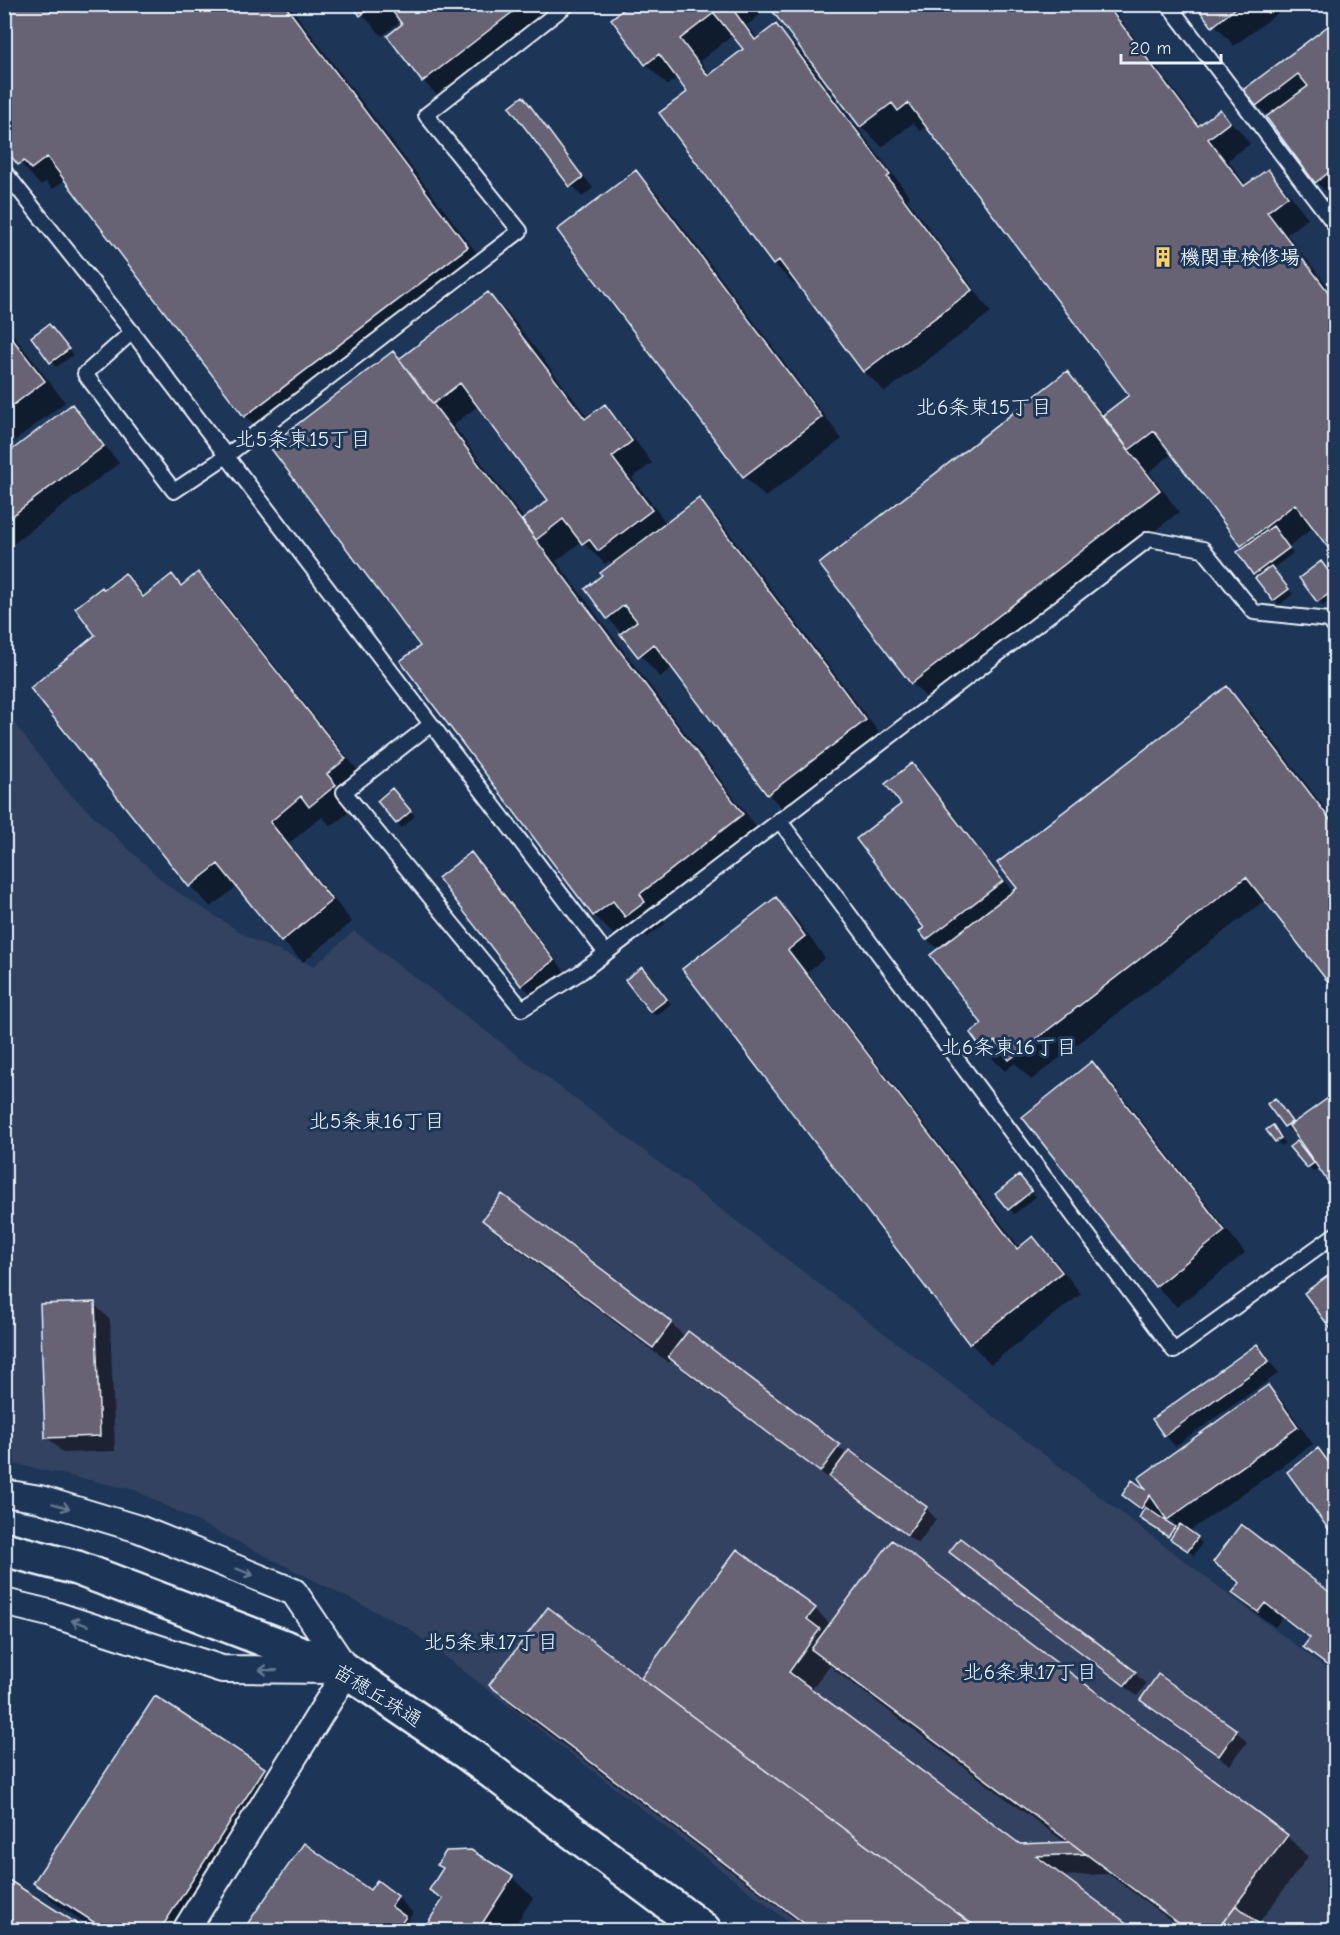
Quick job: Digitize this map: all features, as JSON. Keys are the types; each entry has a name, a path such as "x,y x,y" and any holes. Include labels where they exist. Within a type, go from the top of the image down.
{"street":[{"path":"4,1492 40,1499 138,1529 294,1592 347,1671"},
{"name":"苗穂丘珠通","path":"4,1549 77,1568 347,1671 467,1753 704,1930"},
{"path":"4,1602 50,1612 222,1669 347,1671"},
{"path":"186,1930 347,1671"}],"lane":[{"path":"132,332 85,374 174,491 225,457 520,231 426,115 568,4"},
{"path":"1168,4 1335,226"},
{"path":"4,171 132,332 225,457 605,952"},
{"path":"430,724 344,792 522,1009 581,972 1149,538 1203,549 1254,612 1329,621 1335,629"},
{"path":"779,820 1174,1351 1335,1234"}],"shaded area":[{"path":"4,710 66,790 168,886 253,940 314,966 354,931 1335,1675 1335,1930 799,1930 408,1628 135,1490 5,1462"}],"building":[{"path":"4,4 284,4 468,247 244,417 47,157 31,169 24,161 18,165 4,147 4,110 9,107 4,101"},
{"path":"351,4 375,4 360,16"},
{"path":"387,4 523,4 422,82 387,36 402,24"},
{"path":"630,4 729,4 755,40 776,24 890,175 887,177 972,290 863,372 779,260 773,265 659,113 687,92 659,54 645,65 611,19","holes":["714,13 743,49 708,76 680,39"]},
{"name":"機関車検修場","path":"783,4 1106,4 1198,126 1220,109 1230,122 1208,139 1244,186 1268,169 1288,196 1267,212 1336,302 1336,558 1295,504 1241,546 1154,431 1129,450 1103,415 1129,395 908,103 898,111 892,103 860,127 773,12"},
{"path":"1195,4 1241,4 1212,27"},
{"path":"1261,4 1278,4 1268,13"},
{"path":"1336,20 1336,167 1315,183 1266,117 1308,86 1298,74 1256,106 1243,90"},
{"path":"523,96 583,177 570,187 509,107"},
{"path":"636,170 822,417 743,477 557,230"},
{"path":"488,292 585,419 605,404 632,441 612,457 652,510 598,551 589,539 582,544 563,519 536,540 522,520 548,500 460,383 433,404 399,359"},
{"path":"49,324 69,349 50,363 31,337"},
{"path":"4,328 45,381 4,412"},
{"path":"393,351 743,814 640,894 645,902 625,917 613,901 593,916 400,661 420,646 269,446"},
{"path":"1067,371 1160,490 911,684 819,564"},
{"path":"72,404 104,446 4,522 4,456"},
{"path":"699,498 866,720 767,795 654,644 638,657 620,634 637,621 624,605 607,619 585,589 602,575 600,573"},
{"path":"1273,526 1289,548 1253,575 1237,552"},
{"path":"1321,561 1336,581 1336,589 1317,602 1299,578"},
{"path":"1271,566 1289,589 1273,601 1255,578"},
{"path":"198,572 346,759 327,774 336,785 309,807 301,796 270,822 332,900 281,942 218,864 189,887 30,688 95,635 75,608 102,587 104,590 125,573 143,597 172,574 181,586"},
{"path":"1227,686 1336,827 1336,992 1246,877 1009,1060 995,1041 983,1051 970,1033 982,1024 930,955 1017,888 997,863"},
{"path":"912,763 1003,881 926,940 919,931 924,928 856,839 901,804 885,784"},
{"path":"392,788 411,811 396,824 377,801"},
{"path":"471,852 554,960 521,986 438,878"},
{"path":"776,897 805,936 788,950 1017,1249 1033,1236 1062,1272 969,1344 682,969"},
{"path":"642,967 667,999 650,1012 625,980"},
{"path":"1092,1061 1225,1231 1155,1287 1022,1117"},
{"path":"1331,1096 1336,1102 1336,1187 1333,1189 1289,1126"},
{"path":"1275,1098 1292,1122 1284,1127 1267,1104"},
{"path":"1273,1125 1281,1138 1275,1142 1266,1130"},
{"path":"1297,1141 1314,1163 1307,1168 1289,1147"},
{"path":"1019,1175 1032,1191 1008,1210 995,1194"},
{"path":"502,1194 672,1322 653,1348 482,1220"},
{"path":"1336,1270 1336,1336 1304,1293"},
{"path":"95,1302 100,1436 45,1438 40,1304"},
{"path":"688,1331 840,1445 820,1472 668,1357"},
{"path":"1257,1344 1269,1361 1164,1436 1152,1419"},
{"path":"1268,1385 1298,1427 1167,1520 1150,1495 1141,1509 1122,1495 1132,1480 1146,1490 1138,1478"},
{"path":"1318,1448 1336,1472 1336,1532 1332,1534 1287,1472"},
{"path":"849,1450 927,1507 907,1535 829,1477"},
{"path":"1145,1507 1175,1527 1168,1537 1139,1518"},
{"path":"1180,1524 1198,1537 1188,1551 1170,1539"},
{"path":"1241,1524 1336,1597 1336,1660 1328,1666 1303,1647 1310,1638 1265,1603 1258,1612 1232,1593 1240,1583 1213,1562"},
{"path":"960,1538 1136,1672 1125,1686 949,1552"},
{"path":"892,1540 1288,1835 1217,1930 1188,1930 811,1649"},
{"path":"737,1549 816,1608 807,1619 820,1629 789,1672 1020,1844 1070,1842 1086,1854 1036,1856 1136,1930 980,1930 641,1678"},
{"path":"548,1607 980,1930 813,1930 489,1685"},
{"path":"1158,1674 1237,1730 1219,1756 1140,1700"},
{"path":"155,1696 265,1768 160,1930 106,1930 33,1883"},
{"path":"304,1843 370,1890 377,1880 398,1896 391,1906 406,1917 396,1930 243,1930"},
{"path":"471,1850 513,1876 478,1930 423,1930 443,1899 429,1890 443,1868 437,1865 446,1851"},
{"path":"4,1877 87,1930 4,1930"},
{"path":"1236,1905 1259,1924 1255,1930 1228,1930 1230,1928 1223,1922"}],"place":[{"name":"機関車検修場","path":"1163,257"}],"district":[{"name":"北6条東15丁目","path":"984,407"},
{"name":"北5条東15丁目","path":"303,439"},
{"name":"北6条東16丁目","path":"1009,1047"},
{"name":"北5条東16丁目","path":"377,1121"},
{"name":"北5条東17丁目","path":"491,1642"},
{"name":"北6条東17丁目","path":"1030,1672"}]}
